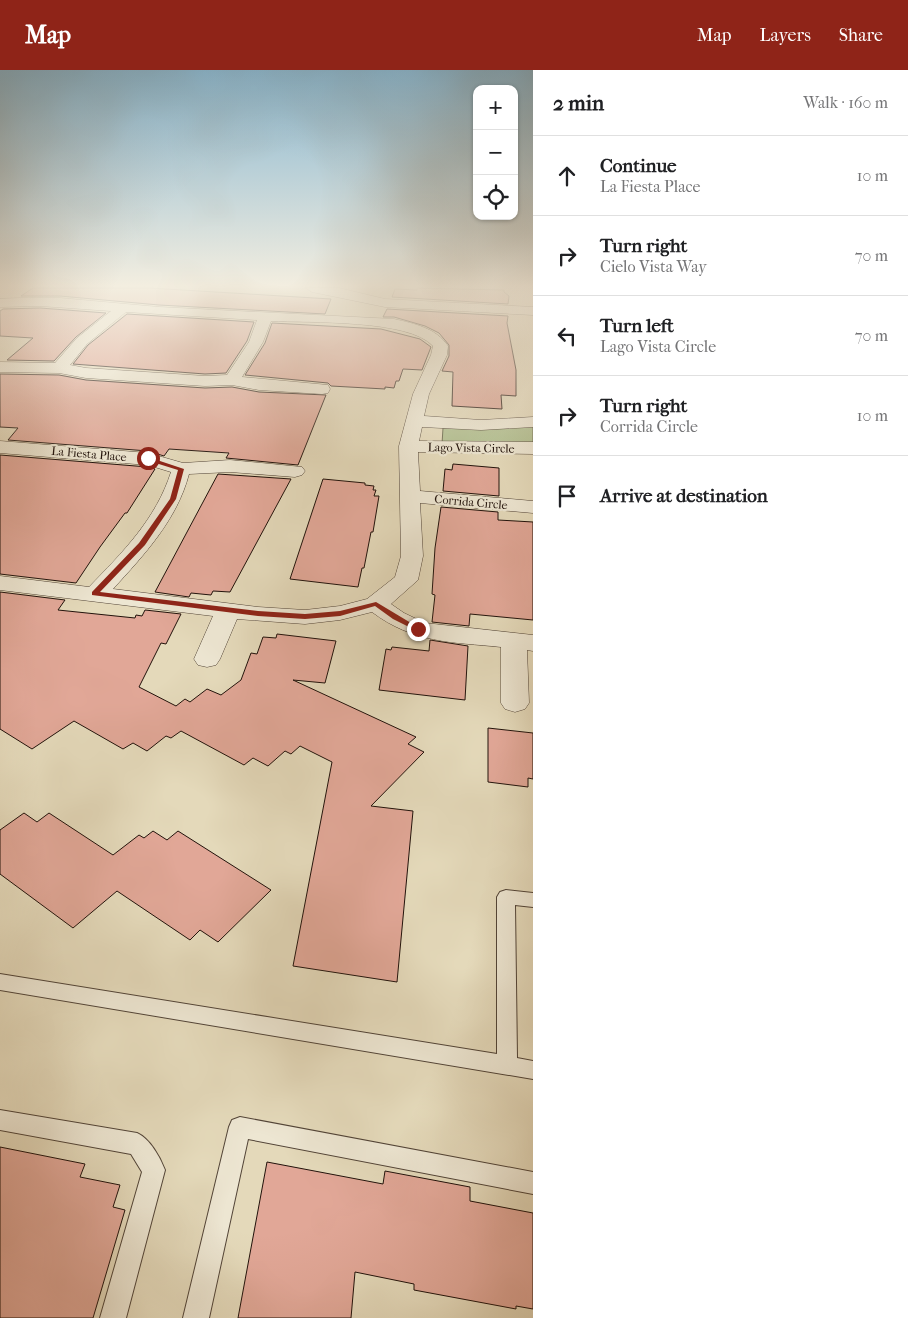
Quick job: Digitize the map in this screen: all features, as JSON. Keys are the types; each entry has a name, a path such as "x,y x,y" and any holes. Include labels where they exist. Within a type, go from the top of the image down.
{"street":[{"path":"59,368 78,346"},
{"path":"232,380 255,346"},
{"name":"Lago Vista Circle","path":"0,583 228,610 305,617 340,613 376,604 406,580 412,556 408,446 421,394 439,355 441,346"},
{"path":"0,366 59,368 86,373 205,381 232,380 259,385 322,389"},
{"name":"Lago Vista Circle","path":"413,421 481,425 533,422"},
{"name":"Lago Vista Circle","path":"408,446 533,448"},
{"name":"La Fiesta Place","path":"0,447 148,458 182,469 230,466 295,470"},
{"path":"95,594 142,545 173,499 182,469"},
{"name":"Corrida Circle","path":"410,496 533,507"},
{"path":"376,604 396,618 418,629 524,642 515,703"},
{"path":"207,659 228,610"}],"lane":[{"path":"507,1065 506,896 533,900"},
{"path":"0,982 533,1070"},
{"path":"0,1120 137,1144 154,1170 113,1318"},
{"path":"196,1318 240,1127 533,1183"}],"green space":[{"path":"533,426 533,443 442,444 443,428"}],"building":[{"path":"23,346 68,346 54,361 7,360"},
{"path":"87,346 244,346 226,373 205,374 73,364"},
{"path":"263,346 431,347 422,370 403,369 399,381 396,381 394,388 331,386 328,383 245,375"},
{"path":"449,346 511,346 516,370 516,396 501,395 502,409 452,406 453,372 442,371 449,356"},
{"path":"0,374 59,375 86,380 205,388 232,387 259,392 326,395 298,465 226,458 229,453 169,449 164,456 148,451 8,440 18,428 0,427"},
{"path":"0,455 155,469 127,513 125,513 100,547 76,583 0,574"},
{"path":"453,464 499,468 499,496 443,491 445,469 452,470"},
{"path":"218,474 291,479 230,592 213,591 211,595 191,593 189,597 155,592"},
{"path":"323,479 365,483 365,485 374,486 373,490 376,490 374,496 379,496 373,532 371,532 358,587 290,579"},
{"path":"441,507 498,512 498,520 533,522 533,620 470,614 469,626 432,622 435,595 432,594 435,548"},
{"path":"0,592 65,600 58,610 135,618 136,615 142,616 145,610 181,614 166,644 161,643 139,687 176,706 185,699 190,702 207,689 221,695 241,680 251,653 257,654 263,637 276,638 277,634 336,641 325,683 293,680 416,737 408,744 424,752 371,806 413,811 397,982 293,966 332,762 300,746 291,754 285,751 268,766 253,758 244,765 181,731 171,738 166,736 147,751 133,743 123,749 74,721 32,749 0,729"},
{"path":"430,640 468,646 465,700 379,690 386,649 391,650 392,647 429,651"},
{"path":"488,728 533,733 533,779 528,778 528,787 488,782"},
{"path":"24,813 37,822 49,813 113,855 139,835 144,838 153,831 167,840 178,831 271,890 218,942 200,930 190,940 117,891 73,928 0,874 0,830"},
{"path":"0,1147 85,1164 80,1177 120,1185 113,1207 125,1210 93,1318 0,1318"},
{"path":"267,1162 383,1184 385,1171 470,1187 470,1201 533,1213 533,1309 516,1306 516,1309 414,1290 414,1284 355,1272 351,1318 238,1318"}],"route":[{"path":"148,458 182,469 173,499 142,545 95,594 258,614 305,617 340,613 376,604 396,618 418,629"}]}
